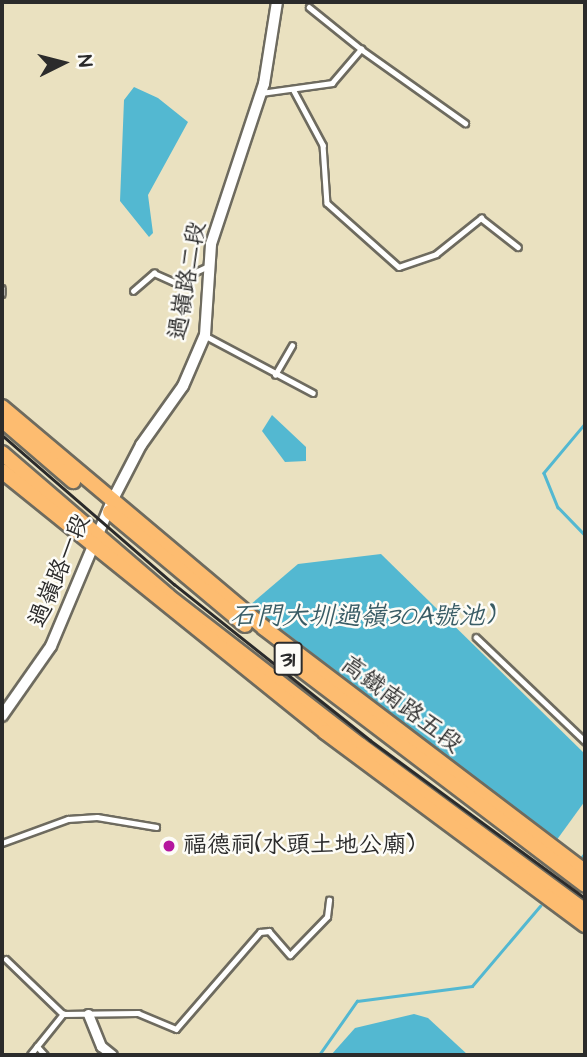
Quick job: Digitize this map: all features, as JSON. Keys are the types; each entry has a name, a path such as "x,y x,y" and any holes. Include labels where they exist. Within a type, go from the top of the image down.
{"main road":[{"name":"高鐵南路五段","path":"2,407 182,575 460,793 585,885"},
{"name":"高鐵南路五段","path":"2,420 264,628 506,813 583,867"},
{"name":"31","path":"2,453 97,544 400,789 585,925"},
{"name":"31","path":"2,471 360,745 585,911"},
{"path":"360,745 400,789"},
{"path":"460,793 506,813"}],"street":[{"name":"過嶺路二段","path":"111,506 141,446 183,386 205,335 211,244 261,93 277,2"},
{"name":"過嶺路一段","path":"2,716 51,646 97,544 111,506"},
{"path":"88,1014 101,1046 112,1055"}],"lane":[{"path":"309,7 465,123"},
{"path":"261,93 331,83 361,48"},
{"path":"293,89 323,145 327,203 398,267 436,254 481,218 518,247"},
{"path":"132,291 154,273 174,282 209,266"},
{"path":"2,288 2,294"},
{"path":"205,335 275,375 313,393"},
{"path":"275,375 292,345"},
{"path":"476,637 585,741"},
{"path":"2,844 68,819 97,817 156,827"},
{"path":"5,959 63,1014 138,1013 176,1028 260,932 269,932 290,955 327,917 329,900"},
{"path":"30,1055 63,1014"},
{"path":"37,1046 45,1055"}],"water":[{"path":"134,87 158,98 188,122 148,195 153,233 149,237 120,201 124,100"},
{"path":"272,415 306,447 306,461 285,462 262,431"},
{"name":"石門大圳過嶺30A號池)","path":"381,554 585,754 585,801 556,841 250,605 298,564"},
{"path":"414,1014 428,1018 468,1055 331,1055 355,1028"}],"waterway":[{"path":"585,424 544,473 558,507 585,535"},
{"path":"582,857 585,853"},
{"path":"319,1055 357,1001 472,986 540,906"}],"railway":[{"path":"2,435 174,584 370,740 585,898"}],"place":[{"name":"福德祠(水頭土地公廟)","path":"169,846"}]}
